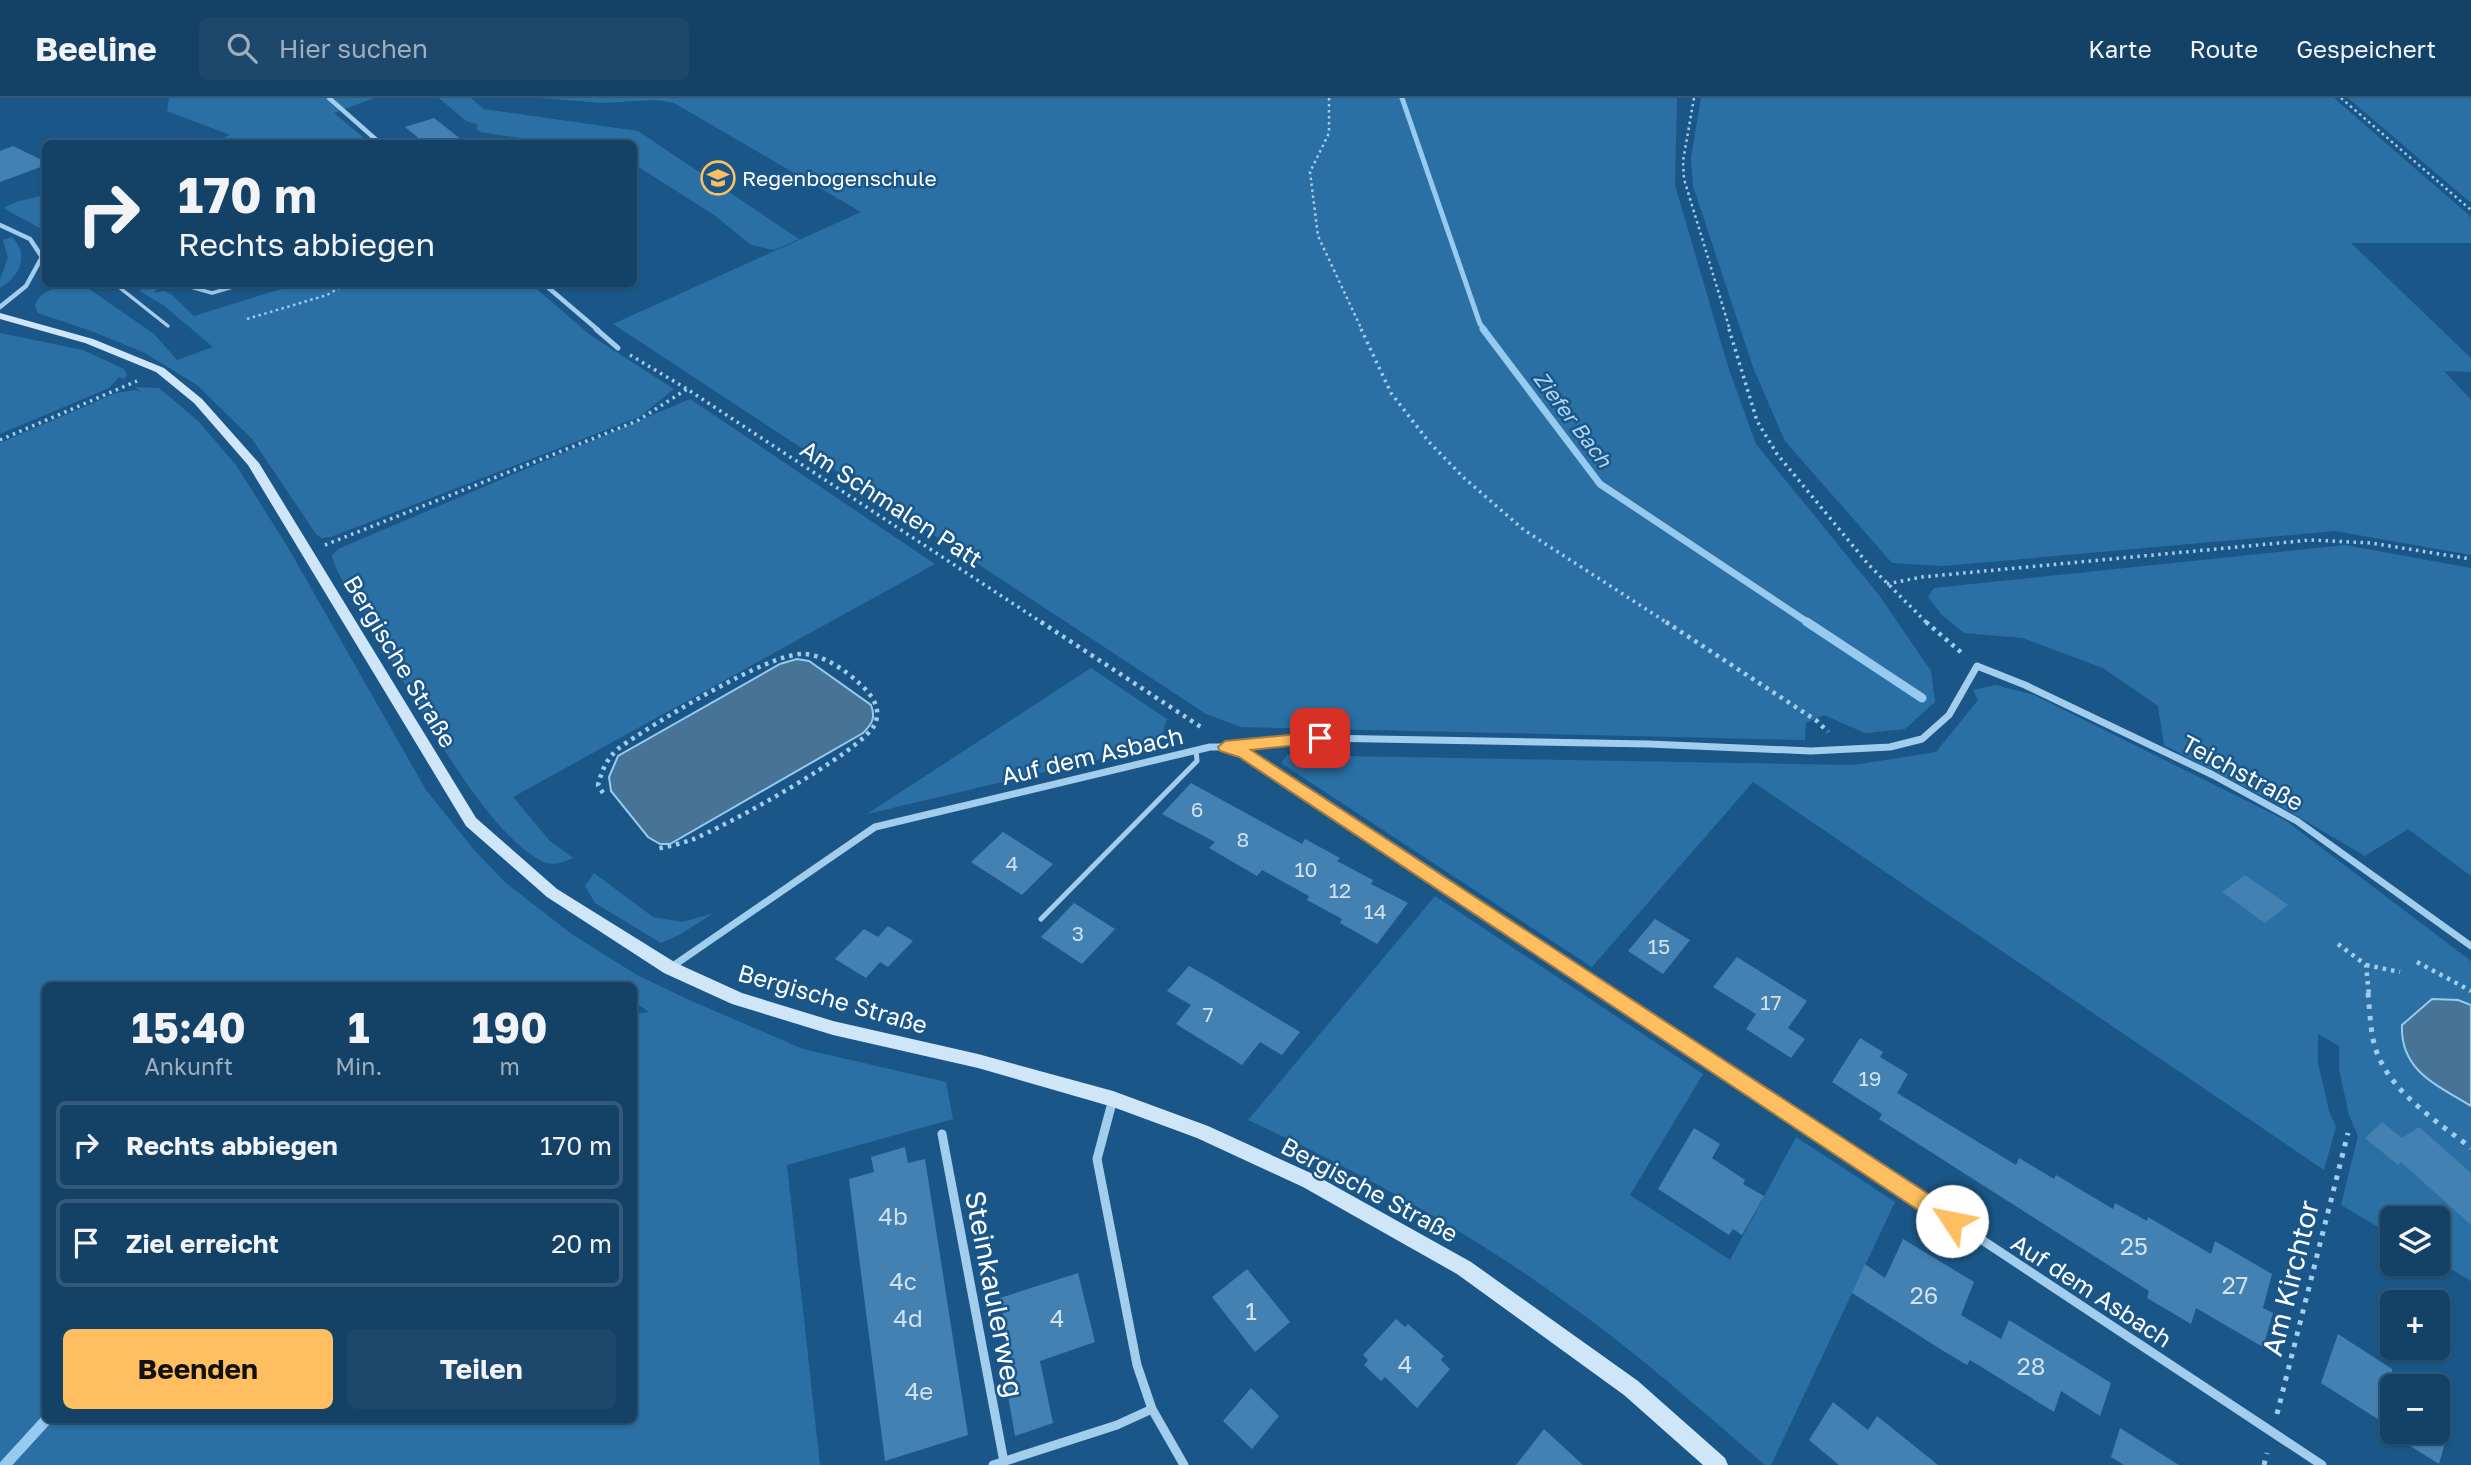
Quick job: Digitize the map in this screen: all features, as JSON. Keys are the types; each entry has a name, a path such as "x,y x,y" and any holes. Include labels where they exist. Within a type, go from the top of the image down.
{"main road":[{"name":"Bergische Straße","path":"0,316 89,341 160,370 198,401 253,463 471,822 552,893 670,968 738,999 833,1028 978,1061 1113,1099 1202,1132 1308,1181 1464,1268 1631,1388 1718,1465"}],"street":[{"path":"329,98 376,140"},
{"path":"0,225 30,239 42,257 37,275 18,295 0,307"},
{"path":"547,287 618,348"},
{"path":"1225,747 1320,738 1846,751 1890,747 1922,739 1949,715 1977,666"},
{"name":"Teichstraße","path":"1977,666 2213,775 2297,821 2471,946"},
{"name":"Auf dem Asbach","path":"670,968 875,827 1196,750 1225,747 1244,753 2322,1465"},
{"path":"1113,1099 1097,1159 1137,1365 1152,1409 1184,1465"},
{"name":"Steinkaulerweg","path":"942,1134 998,1463 1117,1425 1152,1409"}],"lane":[{"path":"120,287 168,326"},
{"path":"187,287 200,293 235,287"},
{"path":"1041,919 1197,761 1196,750"}],"path":[{"path":"1329,98 1329,133 1310,172 1318,236 1391,393 1429,442 1494,507 1524,530 1807,714 1846,751"},
{"path":"1694,98 1683,161 1684,179 1757,422 1770,447 1886,584 1939,635 1977,666"},
{"path":"2341,98 2471,210"},
{"path":"247,319 327,295 341,287"},
{"name":"Am Schmalen Patt","path":"618,348 687,389 1195,721 1225,747"},
{"path":"0,440 160,370"},
{"path":"308,552 637,421 687,389"},
{"path":"1886,584 1922,577 2311,540 2342,539 2386,544 2471,559"},
{"path":"603,793 598,785 603,764 616,750 705,697 783,656 809,654 849,674 870,691 879,705 879,720 863,741 788,788 715,828 671,849 655,849"},
{"path":"2338,944 2366,965 2400,972"},
{"path":"2417,962 2471,991"},
{"path":"2366,965 2375,1048 2385,1070 2416,1102 2471,1148"},
{"name":"Am Kirchtor","path":"2273,1433 2348,1133"}],"shaded area":[{"path":"169,98 374,98 334,113 366,140 219,140 230,135 167,111"},
{"path":"439,98 471,98 484,109 638,131 799,239 774,250 751,245 714,215 637,166 637,140 534,140 480,132 476,129 478,125 466,121"},
{"path":"540,98 1677,98 1675,185 1729,370 1756,444 1879,595 1931,671 1935,702 1905,729 1865,733 1824,715 1806,723 1805,740 1241,727 1206,714 613,324 861,212 674,103 656,100 603,103"},
{"path":"1701,98 2334,98 2471,217 2471,243 2351,243 2471,358 2471,372 2444,371 2471,400 2471,555 2335,531 1943,566 1892,563 1785,441 1754,370 1693,186 1691,158"},
{"path":"2348,98 2471,98 2471,203"},
{"path":"42,196 42,229 3,208"},
{"path":"12,237 21,251 20,265 13,278 0,288 0,279 8,258 3,240"},
{"path":"86,287 154,334 177,360 213,347 163,305 138,290 157,287 159,288 153,293 164,291 172,295 194,316 287,287 534,287 590,335 674,389 639,417 331,537 321,538 252,439 197,385 145,353 38,313 35,306 37,301 53,289"},
{"path":"0,333 83,350 124,369 127,375 124,379 119,377 109,388 0,434"},
{"path":"135,387 159,388 199,422 236,465 286,544 426,790 475,851 506,883 573,935 637,975 687,999 803,1049 946,1082 953,1119 787,1165 820,1465 0,1465 0,443 116,393 136,390 142,393"},
{"path":"690,399 935,564 513,797 550,841 573,858 559,863 547,863 515,841 468,786 343,581 332,555 338,549"},
{"path":"2345,545 2471,568 2471,876 2408,829 2365,856 2275,803 2164,745 2158,706 2103,668 2023,638 1964,633 1941,614 1928,597 1934,588"},
{"path":"797,659 809,661 871,705 873,717 869,727 863,733 670,844 660,844 648,837 611,791 609,777 618,756 780,664"},
{"path":"1091,668 1167,719 1159,745 867,814"},
{"path":"1995,685 2034,695 2285,820 2471,961 2471,1281 2450,1268 2450,1206 2380,1206 2380,1228 2341,1205 2358,1136 2349,1115 2339,1069 2339,1046 2318,1034 2318,1063 2329,1111 2336,1127 2324,1170 1753,782 1592,967 1281,763 1287,755 1854,765 1936,752 1978,700 1973,690"},
{"path":"594,873 653,917 682,922 714,913 661,943 595,903 585,886"},
{"path":"1435,896 1703,1074 1630,1195 1730,1260 1796,1137 1895,1202 1771,1465 1765,1465 1642,1360 1527,1275 1410,1203 1248,1120"},
{"path":"2432,999 2458,1000 2471,1005 2471,1106 2423,1075 2407,1054 2402,1025"}],"building":[{"path":"434,118 462,140 421,140 405,127"},
{"path":"13,146 42,160 42,166 0,182 0,151"},
{"path":"1191,783 1302,844 1305,839 1340,858 1337,861 1373,880 1371,884 1408,903 1377,944 1340,923 1342,919 1307,900 1309,896 1262,870 1257,876 1209,848 1215,842 1162,814"},
{"path":"1003,832 1053,864 1022,895 971,862"},
{"path":"2245,875 2288,905 2265,923 2222,892"},
{"path":"1074,903 1115,929 1082,964 1041,937"},
{"path":"1655,919 1690,940 1663,974 1628,951"},
{"path":"888,926 913,941 888,967 880,962 866,978 835,959 864,929 878,937"},
{"path":"1737,957 1807,1001 1788,1028 1805,1039 1791,1058 1746,1029 1756,1014 1713,987"},
{"path":"1189,966 1300,1032 1282,1055 1260,1042 1242,1065 1176,1024 1191,1005 1167,991"},
{"path":"1860,1038 1883,1052 1880,1057 1908,1074 1897,1093 2016,1165 2019,1158 2054,1179 2056,1175 2113,1209 2115,1203 2147,1221 2148,1217 2211,1254 2215,1241 2272,1274 2263,1308 2273,1313 2263,1347 2196,1308 2191,1324 2147,1298 2149,1291 1879,1119 1882,1114 1832,1082"},
{"path":"2382,1122 2402,1138 2419,1127 2471,1173 2471,1225 2401,1162 2398,1165 2365,1138"},
{"path":"1694,1128 1720,1144 1712,1158 1745,1180 1743,1184 1764,1196 1742,1235 1733,1229 1729,1235 1658,1189"},
{"path":"905,1147 908,1163 925,1159 968,1435 885,1461 849,1179 874,1172 871,1157"},
{"path":"1903,1239 1974,1282 1961,1315 2001,1339 2009,1320 2111,1383 2100,1416 2061,1391 2054,1412 1970,1360 1967,1365 1852,1293 1865,1264 1885,1278"},
{"path":"1247,1269 1290,1322 1255,1352 1212,1297"},
{"path":"1078,1273 1095,1342 1040,1361 1053,1423 1015,1436 1006,1384 1016,1381 1000,1298"},
{"path":"1396,1319 1405,1327 1408,1324 1444,1356 1441,1360 1450,1369 1417,1408 1385,1377 1381,1381 1364,1365 1368,1360 1363,1355"},
{"path":"2338,1334 2392,1369 2392,1374 2380,1374 2380,1420 2321,1383"},
{"path":"1251,1388 1279,1416 1252,1449 1223,1421"},
{"path":"1833,1402 1868,1430 1877,1416 1938,1465 1839,1465 1809,1440"},
{"path":"2120,1428 2179,1465 2124,1465 2111,1457"},
{"path":"1544,1429 1583,1465 1516,1465"},
{"path":"2407,1444 2445,1444 2439,1464"}],"waterway":[{"name":"Ziefer Bach","path":"1402,98 1480,324 1485,330"},
{"name":"Ziefer Bach","path":"1483,329 1600,484 1807,622"},
{"name":"Ziefer Bach","path":"1807,622 1922,698"},
{"path":"5,1465 43,1423"}],"place":[{"name":"Regenbogenschule","path":"718,178"}],"route":[{"path":"1320,738 1225,747 1244,753 1952,1221"}]}
